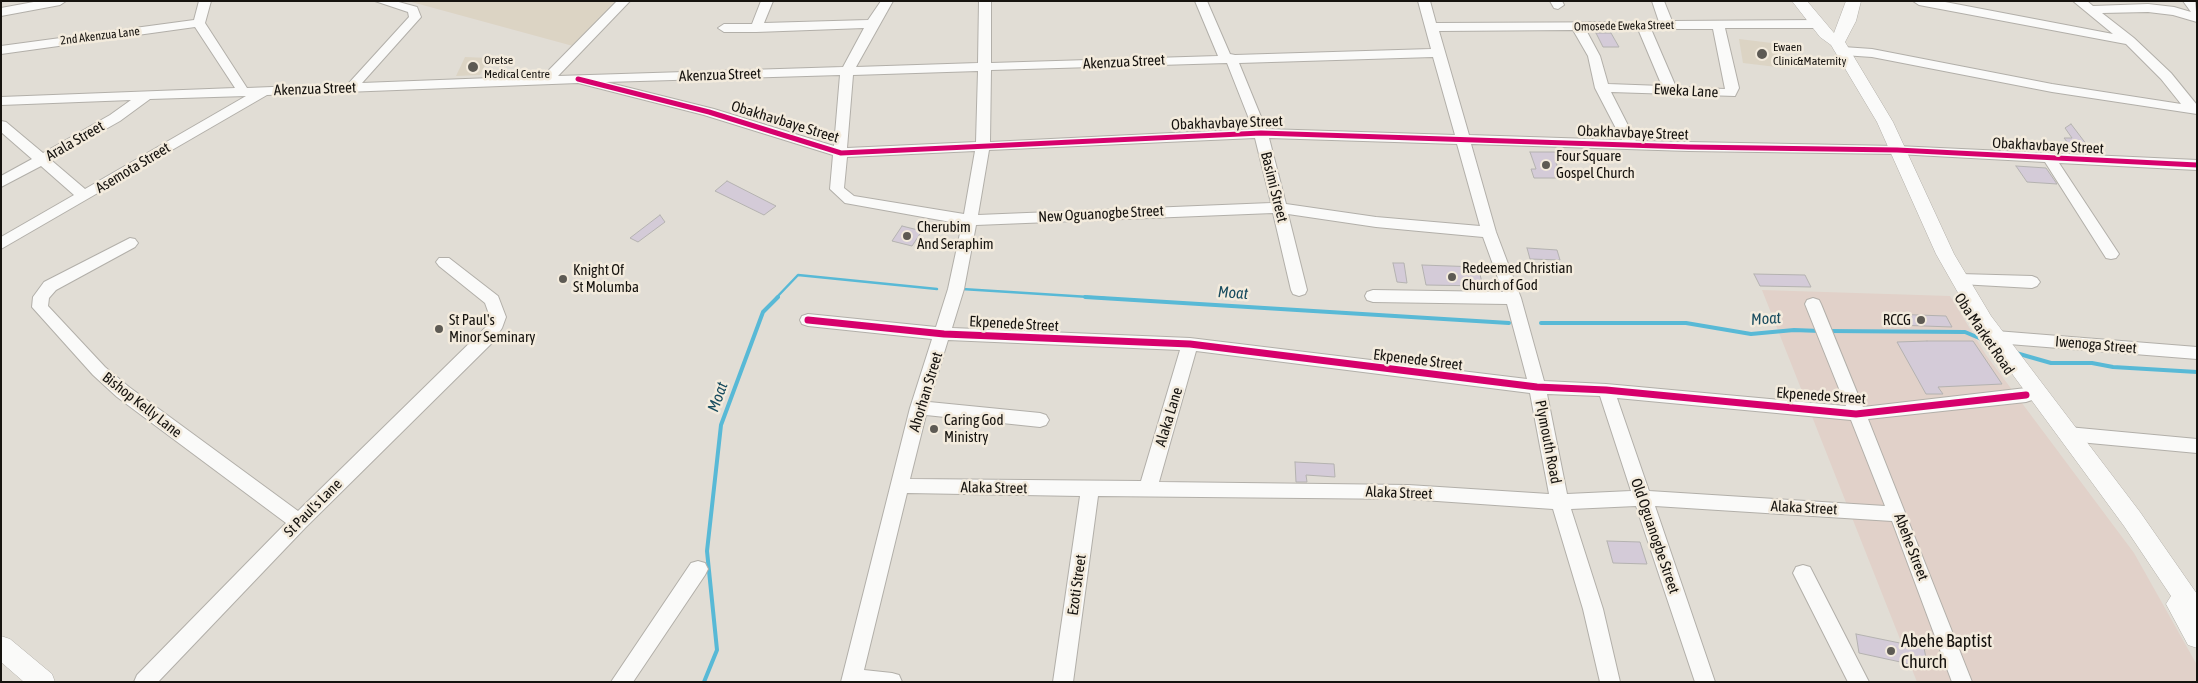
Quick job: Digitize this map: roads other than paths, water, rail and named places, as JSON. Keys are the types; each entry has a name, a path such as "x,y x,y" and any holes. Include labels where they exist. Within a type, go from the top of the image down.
{"main road":[{"name":"Oba Market Road","path":"1799,1 1827,33 1825,41 1892,150 1945,254 1996,337 2132,519 2197,614"},
{"path":"1827,33 1848,21 1854,1"},
{"path":"1827,33 1832,22 1848,21"},
{"name":"Oba Market Road","path":"1892,150 1934,253 1972,321 2122,520 2165,582 2197,637"},
{"path":"1,647 43,682"}],"street":[{"path":"1,12 60,1"},
{"path":"205,1 199,23 243,92"},
{"path":"351,88 415,17 413,10 381,1"},
{"path":"546,81 624,1"},
{"path":"756,28 767,1"},
{"path":"847,72 872,24 887,1"},
{"name":"Ahorhan Street","path":"851,680 920,408 944,334 956,289 970,220 983,146 985,1"},
{"name":"Basimi Street","path":"1201,1 1261,133 1299,290"},
{"name":"Plymouth Road","path":"1424,1 1488,232 1513,298 1537,387 1560,502 1593,609 1610,682"},
{"path":"1658,1 1667,26"},
{"path":"1919,1 2130,41"},
{"path":"2079,1 2130,41 2166,76 2195,109"},
{"path":"2189,1 2197,12"},
{"path":"2090,10 2136,4 2174,11 2197,18"},
{"name":"2nd Akenzua Lane","path":"1,50 199,23"},
{"path":"724,28 872,24"},
{"name":"Omosede Eweka Street","path":"1431,27 1718,25 1827,33"},
{"name":"Eweka Lane","path":"1602,88 1670,89 1730,93 1732,88 1718,25"},
{"path":"1643,26 1670,89"},
{"path":"1578,27 1594,56 1602,88 1631,145"},
{"path":"1827,33 1872,53 2052,88 2195,109"},
{"name":"Akenzua Street","path":"1,101 546,81 983,69 1228,58 1438,53"},
{"name":"New Oguanogbe Street","path":"847,72 837,189 850,200 970,220 1278,208 1376,222 1488,232"},
{"name":"Obakhavbaye Street","path":"578,80 709,112 840,153 1261,133 1464,141 1892,150 2197,165"},
{"name":"Asemota Street","path":"1,244 264,91"},
{"name":"Arala Street","path":"1,182 116,118 147,95"},
{"path":"1,125 6,138 43,159 85,196"},
{"path":"2050,159 2111,254"},
{"name":"Bishop Kelly Lane","path":"130,243 50,286 41,297 40,307 99,372 122,392 298,522"},
{"name":"St Paul's Lane","path":"144,682 298,522 486,339 494,328 498,317 492,300 444,262"},
{"path":"1960,279 2032,282"},
{"path":"1373,296 1513,298"},
{"name":"Abehe Street","path":"1813,304 1898,514 1962,682"},
{"name":"Ekpenede Street","path":"808,320 944,334 1190,344 1537,387 1606,390 1856,414 2026,395"},
{"name":"Iwenoga Street","path":"1996,337 2197,353"},
{"name":"Alaka Lane","path":"1148,489 1190,344"},
{"name":"Old Oguanogbe Street","path":"1606,390 1705,682"},
{"path":"920,408 1040,420"},
{"path":"2068,434 2197,446"},
{"name":"Alaka Street","path":"900,486 1408,492 1560,502 1642,498 1898,514"},
{"name":"Ezoti Street","path":"1063,682 1090,489"},
{"path":"621,682 698,570"},
{"path":"1803,573 1859,682"},
{"path":"851,680 892,682"}],"waterway":[{"name":"Moat","path":"776,298 798,275 937,289"},
{"name":"Moat","path":"962,289 1105,298"},
{"name":"Moat","path":"704,682 717,650 707,551 721,425 763,312 778,297"},
{"name":"Moat","path":"1085,297 1509,323"},
{"name":"Moat","path":"1541,323 1686,323 1751,334 1794,330 1820,331"},
{"name":"Moat","path":"1828,331 1965,332 1991,343"},
{"path":"2016,353 2051,363 2092,363 2113,367 2197,372"}],"place":[{"name":"Ewaen Clinic&Maternity","path":"1762,54"},
{"name":"Oretse Medical Centre","path":"473,67"},
{"name":"Four Square Gospel Church","path":"1546,165"},
{"name":"Cherubim And Seraphim","path":"907,236"},
{"name":"Redeemed Christian Church of God","path":"1452,277"},
{"name":"Knight Of St Molumba","path":"563,279"},
{"name":"RCCG","path":"1921,320"},
{"name":"St Paul's Minor Seminary","path":"439,329"},
{"name":"Caring God Ministry","path":"934,429"},
{"name":"Abehe Baptist Church","path":"1891,651"}]}
